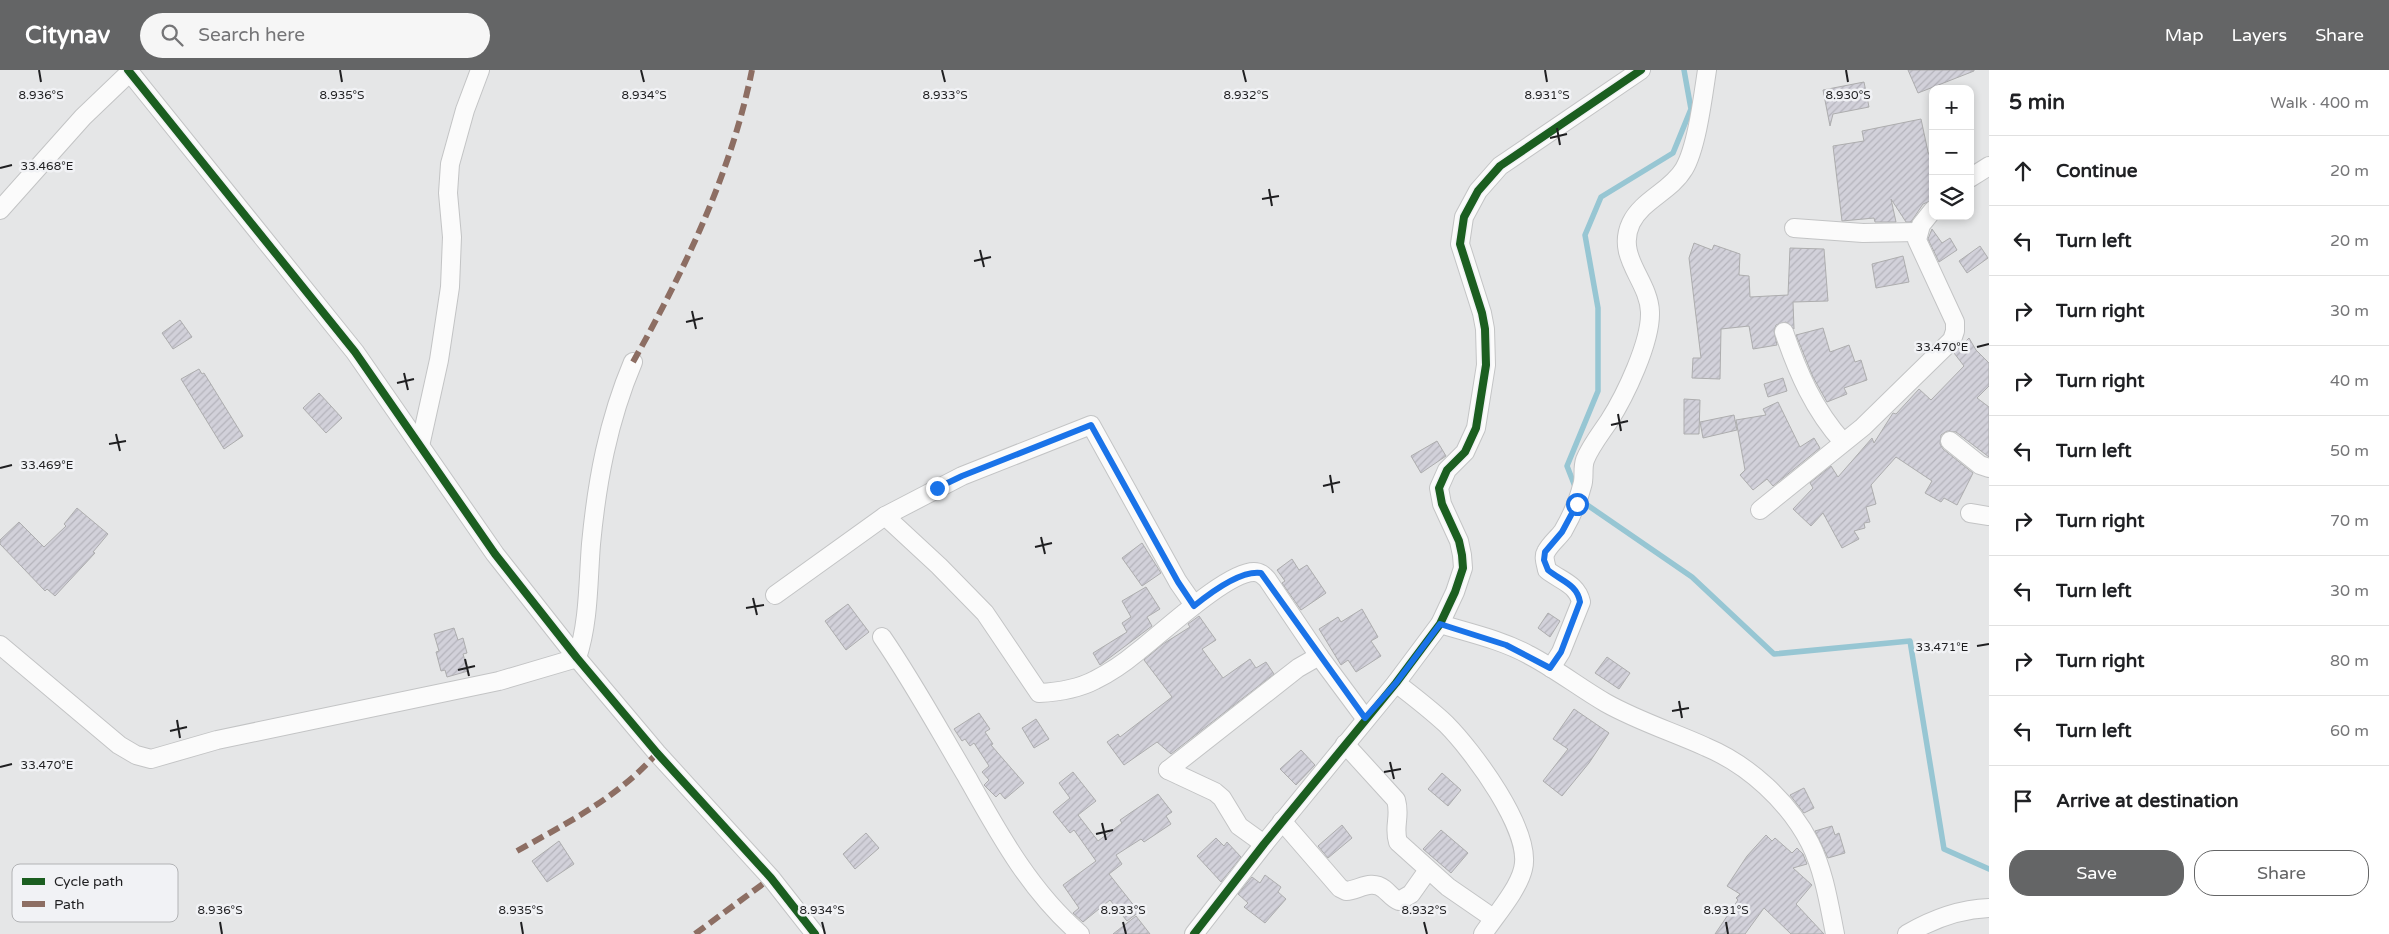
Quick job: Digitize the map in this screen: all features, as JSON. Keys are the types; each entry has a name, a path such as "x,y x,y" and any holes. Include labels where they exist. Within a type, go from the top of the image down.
{"street":[{"path":"420,446 439,360 450,287 452,237 448,192 450,164 465,110 480,70"},
{"path":"1194,934 1282,821 1365,718 1396,683 1440,624 1456,592 1463,568 1459,541 1442,504 1440,488 1446,470 1465,452 1476,428 1486,365 1485,329 1482,313 1460,244 1464,217 1478,191 1500,166 1641,70"},
{"path":"1550,668 1561,652 1580,602 1579,594 1572,585 1548,570 1544,560 1545,552 1562,532 1577,504 1583,484 1585,460 1628,388 1647,332 1650,312 1646,294 1628,253 1627,237 1631,222 1644,206 1663,191 1684,170 1699,120 1707,70"},
{"path":"0,210 84,117 129,71 355,352 495,554 577,658 657,753 771,878 815,934"},
{"path":"1974,175 1989,166"},
{"path":"1760,510 1863,427 1952,340 1955,322 1917,240 1920,225 1929,215"},
{"path":"1794,228 1863,233 1918,232"},
{"path":"1784,332 1794,362 1813,403 1843,442"},
{"path":"577,658 586,623 595,506 604,449 617,399 633,362"},
{"path":"774,595 885,516 962,476 1091,425 1178,582 1194,606"},
{"path":"1950,440 1980,465 1989,468"},
{"path":"1970,513 1989,516"},
{"path":"885,516 939,566 985,613 1039,693 1071,689 1096,680 1135,655 1208,594 1244,574 1261,573 1277,592 1318,656 1365,718"},
{"path":"1440,624 1506,645 1550,668 1606,703 1648,724 1725,756 1767,788 1798,823 1810,845 1819,869 1835,934"},
{"path":"882,637 911,680 983,807 1022,870 1054,911 1080,934"},
{"path":"0,645 119,745 136,755 151,759 217,740 499,681 577,658"},
{"path":"1264,844 1239,826 1222,798 1214,792 1168,770 1298,668 1318,656"},
{"path":"1396,683 1447,726 1466,748 1498,794 1520,835 1524,849 1523,869 1513,890 1483,934"},
{"path":"1345,744 1396,800 1400,812 1396,833 1398,842 1428,870 1464,899 1493,918"},
{"path":"1282,821 1340,888 1346,891 1368,884 1374,885 1382,887 1396,900 1400,901 1411,894 1428,870"},
{"path":"1907,934 1953,914 1978,908 1989,908"}],"building":[{"path":"1908,70 1974,70 1938,85 1929,85 1929,89 1918,93"},
{"path":"1864,82 1869,107 1833,114 1830,126 1823,90"},
{"path":"1921,119 1929,154 1929,202 1923,204 1911,222 1906,222 1891,199 1896,222 1875,222 1874,218 1842,221 1833,146 1864,141 1862,131"},
{"path":"1932,229 1942,243 1950,238 1957,250 1939,262 1928,239"},
{"path":"1694,243 1712,250 1714,245 1740,254 1739,275 1749,276 1750,297 1788,295 1790,248 1824,249 1828,301 1793,302 1794,329 1786,322 1776,325 1774,331 1777,345 1753,349 1749,326 1721,329 1720,379 1692,378 1693,358 1701,358 1689,258"},
{"path":"1980,246 1988,258 1967,273 1959,261"},
{"path":"1903,256 1909,282 1876,288 1872,264"},
{"path":"180,320 192,337 173,349 162,333"},
{"path":"1823,328 1830,352 1849,345 1855,362 1861,360 1867,380 1844,388 1847,394 1827,402 1813,377 1796,335"},
{"path":"1969,338 1976,350 1989,363 1989,386 1977,398 1989,407 1989,457 1956,432 1947,431 1941,435 1940,444 1943,449 1973,473 1957,505 1944,498 1941,502 1925,493 1932,481 1896,457 1871,485 1876,504 1866,507 1870,522 1864,523 1865,528 1854,531 1859,539 1842,548 1823,513 1811,526 1793,509 1813,488 1810,483 1831,466 1838,477 1872,438 1874,443 1893,413 1896,414 1919,389 1931,400 1964,366 1954,353"},
{"path":"199,369 202,374 204,373 243,436 224,449 181,379"},
{"path":"1783,378 1787,391 1768,397 1764,384"},
{"path":"319,393 342,418 326,433 303,408"},
{"path":"1684,399 1700,400 1699,434 1684,434"},
{"path":"1778,402 1800,447 1814,438 1820,448 1773,486 1767,479 1753,490 1740,475 1745,470 1736,420 1766,415 1763,409"},
{"path":"1734,415 1737,430 1703,438 1700,422"},
{"path":"1437,441 1446,456 1421,473 1411,456"},
{"path":"77,508 108,534 93,552 95,553 55,596 47,589 45,591 0,544 0,540 19,522 44,547 66,526 64,524"},
{"path":"1142,543 1161,573 1142,586 1122,558"},
{"path":"1292,559 1299,570 1307,565 1326,593 1301,610 1282,583 1285,581 1277,570"},
{"path":"1146,587 1160,609 1147,617 1152,626 1100,665 1093,653 1127,632 1122,623 1131,617 1122,601"},
{"path":"848,604 869,632 846,650 825,621"},
{"path":"1362,609 1378,637 1371,641 1381,656 1356,672 1348,660 1341,665 1319,629 1338,617 1341,622"},
{"path":"1548,613 1560,621 1550,637 1538,628"},
{"path":"1199,616 1216,640 1202,649 1223,678 1250,659 1256,668 1266,662 1274,674 1171,754 1157,742 1124,765 1107,742 1118,734 1120,737 1172,697 1144,660 1163,644 1190,627 1188,624"},
{"path":"454,628 458,640 463,638 467,653 463,654 468,671 447,677 445,670 441,671 436,652 439,651 434,634"},
{"path":"1607,657 1630,673 1619,689 1595,673"},
{"path":"1574,709 1609,733 1589,763 1562,796 1543,781 1568,749 1553,739"},
{"path":"979,713 990,729 985,732 993,744 991,745 1024,783 1005,799 1000,793 996,797 984,785 989,780 982,772 989,766 974,743 970,746 965,739 962,741 954,729"},
{"path":"1036,719 1049,739 1034,748 1022,728"},
{"path":"1301,750 1315,765 1296,785 1280,769"},
{"path":"1073,772 1096,801 1078,815 1098,841 1122,823 1120,820 1158,794 1172,812 1166,816 1171,824 1144,842 1141,839 1116,855 1122,864 1109,874 1139,912 1127,921 1110,900 1083,922 1073,913 1079,908 1063,885 1096,861 1074,830 1070,833 1053,812 1070,798 1059,783"},
{"path":"1442,773 1461,790 1448,806 1428,789"},
{"path":"1804,788 1814,808 1804,813 1790,795"},
{"path":"1342,825 1352,838 1328,858 1318,846"},
{"path":"1832,826 1835,835 1839,833 1845,853 1828,858 1815,831"},
{"path":"1441,830 1468,853 1451,873 1423,849"},
{"path":"866,833 879,848 855,869 843,854"},
{"path":"1766,835 1772,841 1775,838 1792,853 1797,848 1803,854 1807,864 1793,868 1812,885 1796,904 1824,934 1791,934 1764,908 1745,934 1715,934 1740,894 1727,886 1747,856"},
{"path":"1216,838 1224,846 1227,842 1241,857 1221,882 1197,856"},
{"path":"559,841 574,864 547,882 532,861"},
{"path":"1265,875 1281,887 1278,892 1286,899 1265,923 1244,907 1248,903 1238,894 1252,877 1260,883"},
{"path":"1136,916 1150,934 1113,934"}],"waterway":[{"path":"1576,489 1567,466 1598,391 1598,308 1585,235 1601,197 1673,153 1691,109 1684,70"},
{"path":"1580,500 1692,577 1774,654 1910,641 1944,849 1989,869"}],"marked path":[{"path":"633,362 670,293 704,221 732,147 752,70"},
{"path":"517,851 592,808 626,783 657,753"},
{"path":"695,934 771,878"}],"cycle path":[{"path":"128,70 355,352 495,554 577,658 657,753 771,878 815,934"},
{"path":"1194,934 1264,844 1396,683 1440,624 1455,592 1463,568 1462,555 1459,541 1442,504 1439,488 1447,470 1465,452 1476,428 1486,365 1485,329 1482,313 1460,244 1464,217 1478,191 1500,166 1641,70"}],"route":[{"path":"937,488 962,476 994,465 1091,425 1178,582 1194,606 1208,594 1244,574 1261,573 1277,592 1318,656 1365,718 1396,683 1440,624 1506,645 1528,654 1550,668 1561,652 1580,608 1580,602 1579,594 1572,585 1557,578 1548,570 1544,560 1545,552 1562,532 1577,504"}]}
